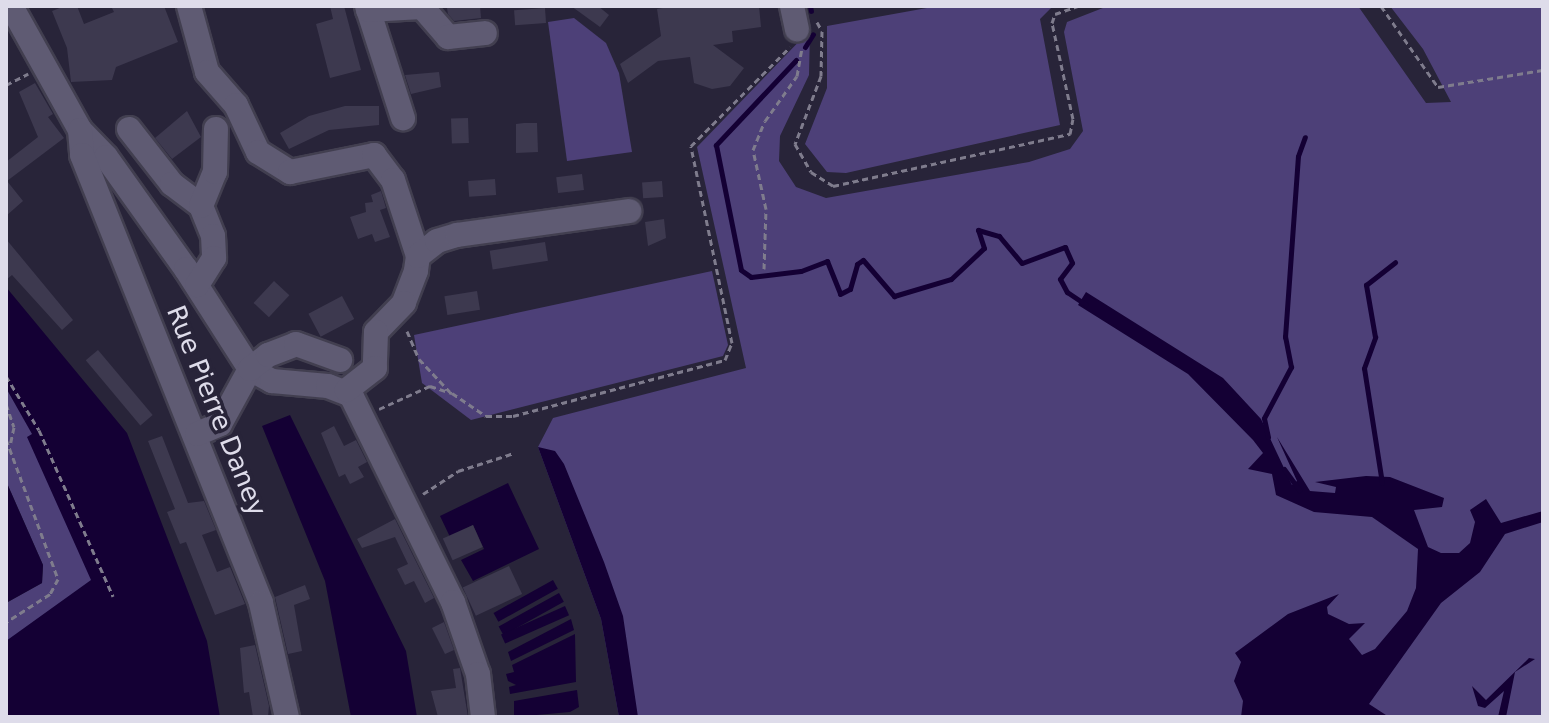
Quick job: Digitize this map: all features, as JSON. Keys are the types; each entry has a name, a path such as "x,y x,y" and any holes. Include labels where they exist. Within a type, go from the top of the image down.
{"street":[{"name":"Rue Pierre Daney","path":"11,6 42,67 80,130 106,157 197,285 250,369 272,381 337,388"},
{"path":"189,6 207,72 236,105 258,152 290,172 374,155 393,180 418,256 404,303 376,332 375,368 337,388 361,417 453,602 478,674 483,717"},
{"path":"403,118 368,8 422,7 448,37 485,33"},
{"path":"129,129 172,184 201,206 213,236 214,258 197,285"},
{"path":"201,206 215,172 216,129"},
{"name":"Rue Pierre Daney","path":"80,130 82,155 197,434 261,603 287,717"},
{"path":"418,256 437,241 457,235 629,211"},
{"path":"197,434 220,424 250,369 296,344 340,360"}],"path":[{"path":"794,17 817,22 822,40 821,76 796,131 796,152 823,183 833,186 1070,134 1073,119 1052,23 1055,14 1078,6"},
{"path":"1381,6 1438,87 1543,70"},
{"path":"764,269 766,209 753,150 765,121 799,70 802,48 794,17"},
{"path":"361,417 430,386 452,393 498,418 725,360 732,343 691,146 792,45 794,17"},
{"path":"6,85 42,67"},
{"path":"404,303 411,347 452,393"},
{"path":"6,376 39,430 113,596"},
{"path":"6,404 14,427 10,446"},
{"path":"6,439 58,579 50,594 6,622"},
{"path":"407,505 458,471 514,453"}],"shaded area":[{"path":"938,6 1053,6 1040,19 1060,125 846,173 827,172 805,144 827,88 827,26"},
{"path":"1108,6 1358,6 1426,103 1451,102 1423,49 1390,6 1543,6 1543,717 619,717 601,619 538,447 553,418 746,368 697,147 810,30 809,75 780,136 779,161 796,187 826,198 1029,162 1070,149 1083,131 1064,32 1067,22"},
{"path":"574,18 606,43 619,73 632,152 567,161 548,22"},
{"path":"712,271 728,345 723,356 471,420 422,383 414,335"},
{"path":"6,287 127,433 207,641 220,717 6,717 6,641 91,580 27,437 32,434 6,388"},
{"path":"1086,292 1223,378 1261,419 1292,485 1297,481 1277,437 1310,491 1335,493 1336,487 1315,482 1366,476 1390,477 1444,498 1442,507 1414,510 1428,547 1441,553 1459,553 1470,543 1475,522 1470,510 1486,499 1501,523 1543,511 1543,522 1505,534 1480,572 1441,603 1369,704 1389,717 1241,717 1243,701 1234,681 1241,662 1235,653 1288,614 1339,594 1327,607 1328,614 1349,624 1365,623 1349,639 1362,655 1375,649 1407,611 1416,588 1418,549 1372,517 1314,512 1276,495 1272,474 1248,469 1263,453 1253,440 1188,374 1078,305"},
{"path":"6,351 119,549 6,717 6,603 42,583 43,565 6,481"},
{"path":"290,415 406,651 417,717 351,717 325,581 262,426"},
{"path":"538,447 555,451 564,464 604,562 623,616 638,717 619,717 601,619"},
{"path":"6,481 43,565 42,583 6,603"},
{"path":"508,483 539,549 473,581 461,560 484,549 473,525 450,537 440,516"},
{"path":"553,580 558,589 498,622 494,613"},
{"path":"559,593 564,602 503,635 499,626"},
{"path":"565,606 569,615 505,644 501,634"},
{"path":"571,619 574,630 511,661 508,652"},
{"path":"575,634 576,682 510,694 509,687 516,685 508,681 506,674 514,672 512,665"},
{"path":"1529,658 1535,659 1515,672 1506,717 1498,717 1504,691 1485,708 1478,706 1472,686 1486,700"},
{"path":"577,690 579,707 570,712 514,717 514,701"}],"building":[{"path":"77,6 84,24 114,12 111,6 164,6 178,42 116,67 112,80 71,82 67,48 52,11"},
{"path":"330,6 344,6 361,70 330,78 316,24 333,19"},
{"path":"480,6 481,18 454,21 447,8"},
{"path":"571,6 598,6 609,15 600,27"},
{"path":"674,6 759,6 761,27 732,31 733,42 713,45 744,68 730,86 712,89 694,83 690,57 658,61 628,83 620,64 661,36 657,9"},
{"path":"545,8 546,23 515,25 514,10"},
{"path":"439,72 441,87 411,94 405,75"},
{"path":"35,83 53,114 48,117 64,138 7,181 23,201 6,216 6,162 38,137 19,92"},
{"path":"345,106 379,106 379,125 329,130 289,149 280,133 309,116"},
{"path":"187,111 201,137 172,159 155,138"},
{"path":"468,118 469,143 452,144 451,119"},
{"path":"537,123 538,152 516,153 516,124"},
{"path":"582,174 584,190 558,193 556,177"},
{"path":"495,179 496,195 469,197 468,181"},
{"path":"662,181 663,197 643,198 642,182"},
{"path":"381,191 386,208 380,210 390,237 375,242 372,234 358,239 350,217 366,212 365,203 373,202 371,195"},
{"path":"664,219 666,238 648,246 645,222"},
{"path":"6,239 73,320 62,330 12,275 6,280"},
{"path":"545,242 548,261 493,270 490,251"},
{"path":"274,281 289,295 269,317 254,303"},
{"path":"477,291 480,310 447,315 444,296"},
{"path":"342,296 354,319 321,337 308,314"},
{"path":"98,350 153,415 140,425 86,360"},
{"path":"334,426 344,446 356,440 367,462 358,467 364,477 350,484 345,474 339,477 321,433"},
{"path":"162,436 188,503 204,501 216,530 202,535 217,572 230,567 245,604 215,615 186,542 180,544 167,512 175,509 148,441"},
{"path":"395,519 434,598 425,603 414,581 405,585 397,569 408,564 395,537 362,548 357,539"},
{"path":"473,525 483,547 453,560 443,538"},
{"path":"509,566 522,594 476,616 463,588"},
{"path":"305,585 310,599 294,605 302,651 288,654 275,597"},
{"path":"444,622 454,650 445,654 432,628"},
{"path":"255,645 269,706 268,717 253,717 249,692 244,693 240,648"},
{"path":"460,668 468,717 438,717 431,691 456,688 453,669"}],"waterway":[{"path":"810,6 811,11"},
{"path":"805,47 813,34"},
{"path":"796,60 716,145 741,270 751,277 801,271 827,261 840,294 850,289 857,264 863,260 894,296 951,279 984,248 978,230 999,236 1022,263 1065,247 1072,263 1060,279 1067,292 1085,304"},
{"path":"1268,437 1264,418 1291,367 1285,337 1298,156 1305,137"},
{"path":"1382,483 1364,368 1375,337 1366,285 1395,262"},
{"path":"1284,469 1299,490"}]}
